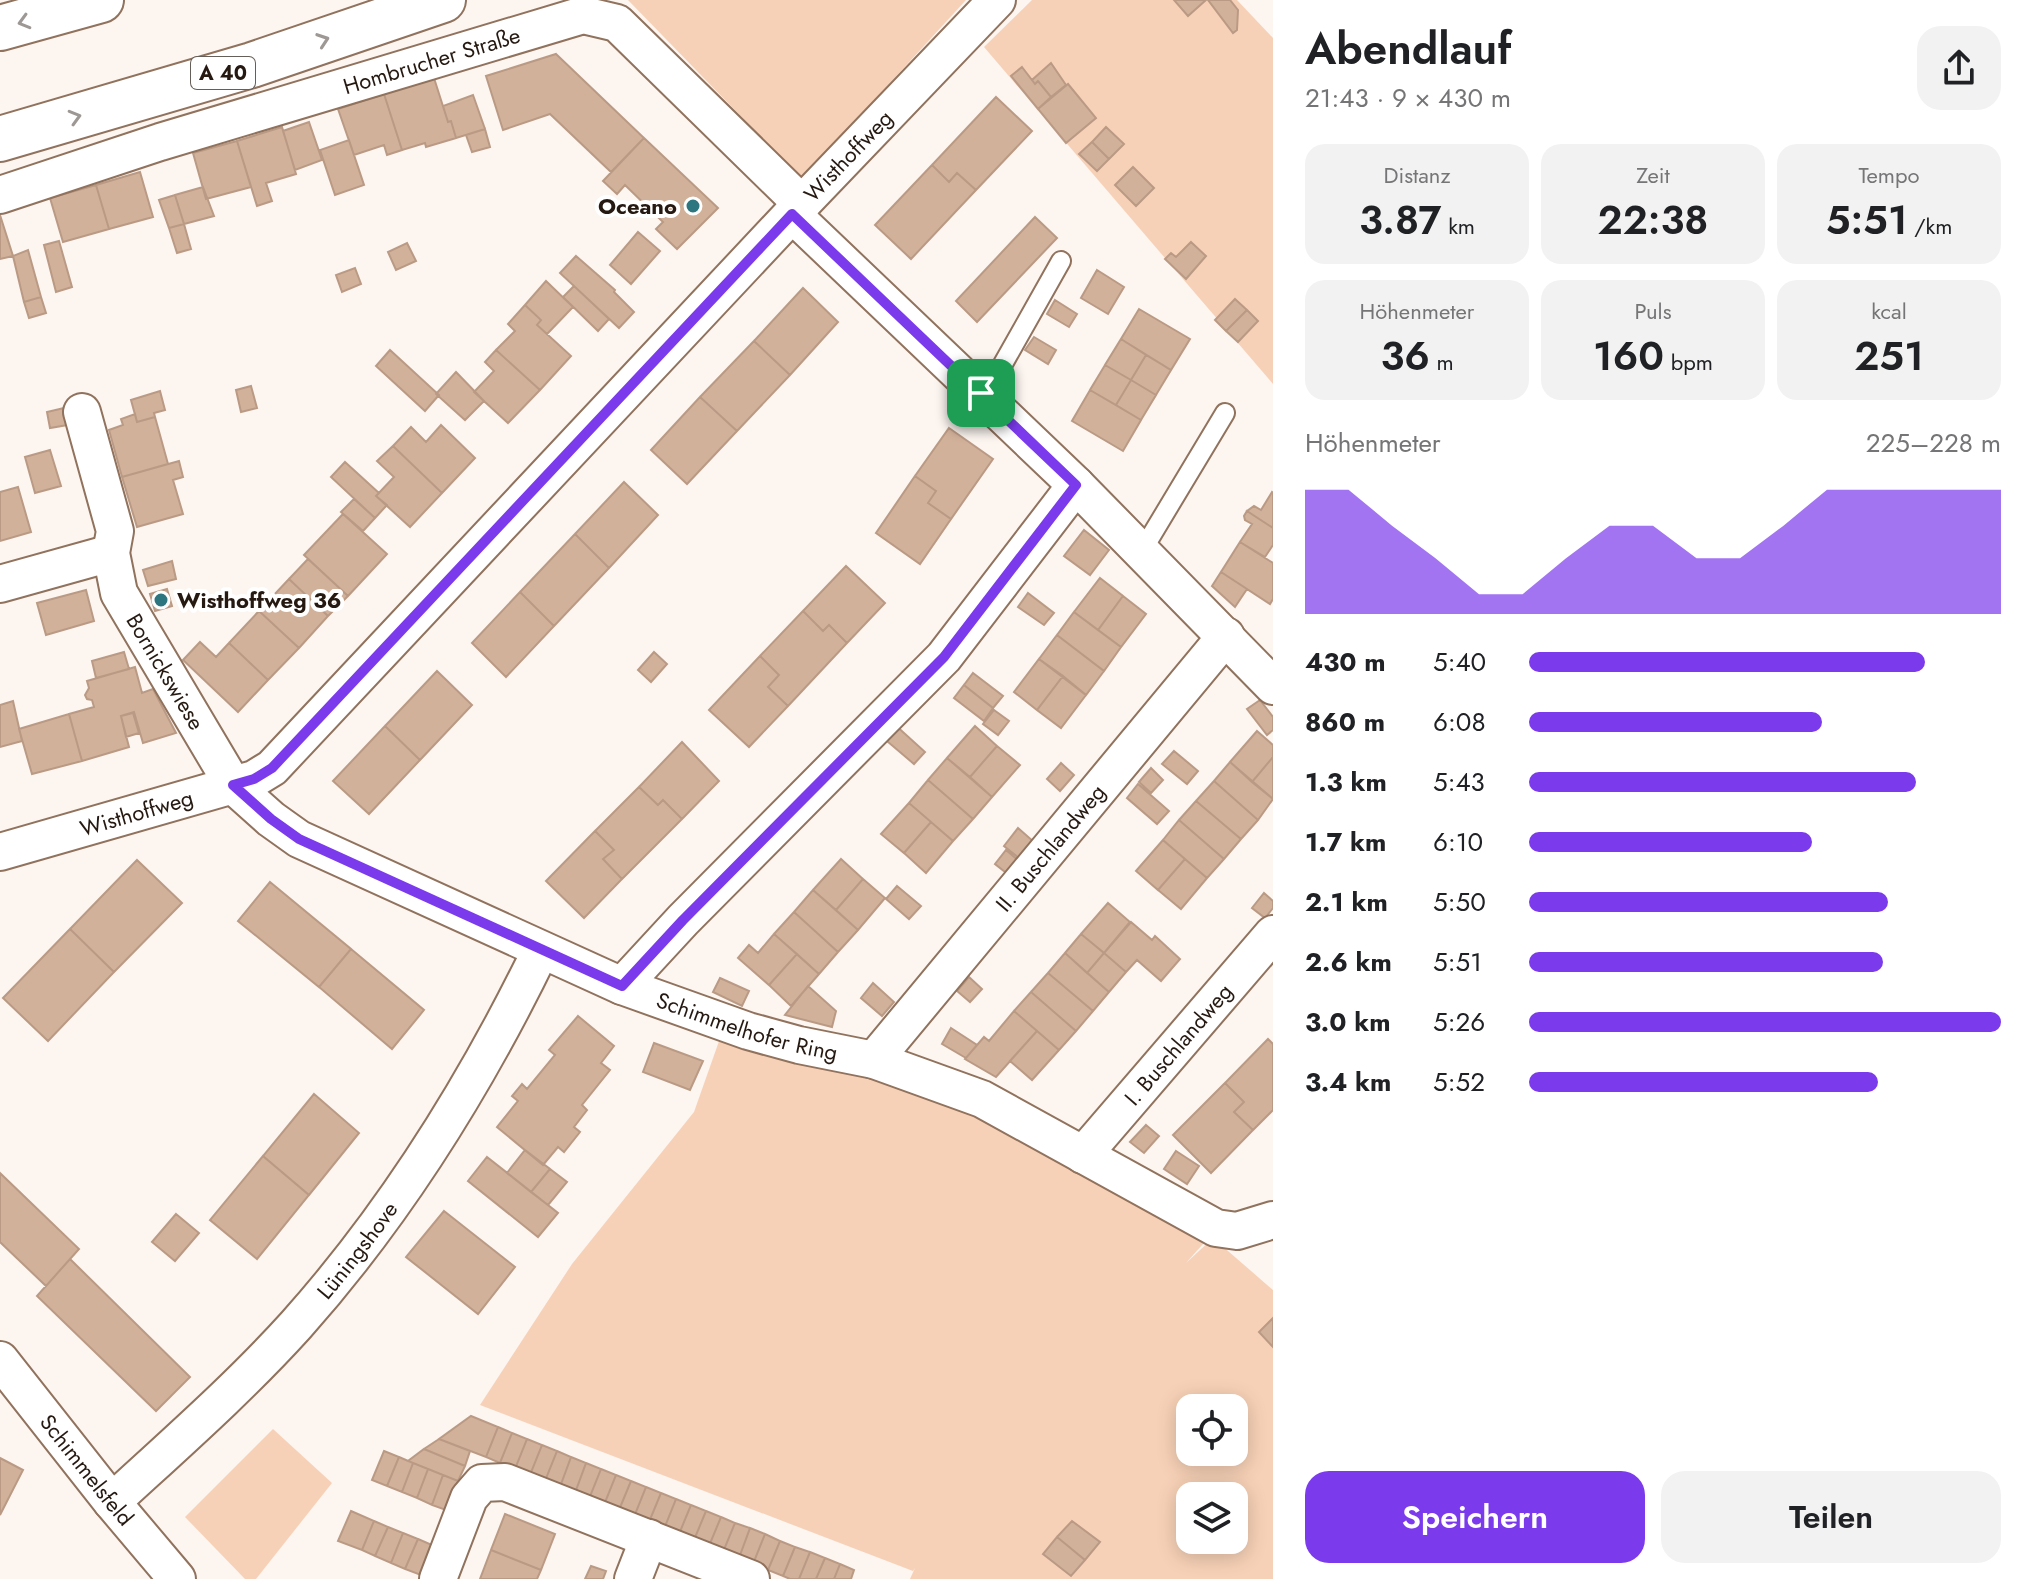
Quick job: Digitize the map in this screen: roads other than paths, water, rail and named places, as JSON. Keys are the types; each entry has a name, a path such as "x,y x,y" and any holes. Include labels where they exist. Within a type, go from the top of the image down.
{"highway":[{"path":"0,28 101,0"},
{"name":"A 40","path":"0,139 252,65 443,0"}],"street":[{"name":"Wisthoffweg","path":"0,852 254,779 272,768 997,0"},
{"name":"Hombrucher Straße","path":"0,195 160,142 583,15 617,23 797,209"},
{"path":"797,209 1142,551 1273,686"},
{"name":"Bornickswiese","path":"82,412 115,531 111,553 119,593 233,785"},
{"path":"622,986 683,920 944,657 1076,485"},
{"path":"0,584 111,553"},
{"name":"II. Buschlandweg","path":"874,1060 1226,636"},
{"name":"Schimmelhofer Ring","path":"233,785 299,839 622,986 748,1031 874,1060 982,1099 1216,1228 1237,1231 1273,1220"},
{"name":"I. Buschlandweg","path":"1083,1155 1273,934"},
{"name":"Lüningshove","path":"112,1502 239,1385 297,1325 359,1248 454,1113 501,1032 541,950"},
{"name":"Schimmelsfeld","path":"0,1360 177,1579"},
{"path":"438,1579 469,1498 482,1483 505,1482 751,1579"},
{"path":"633,1579 649,1538"}],"lane":[{"path":"981,393 999,371 1061,261"},
{"path":"1142,551 1225,413"}],"place":[{"name":"Oceano","path":"693,206"},
{"name":"Wisthoffweg 36","path":"161,600"}]}
